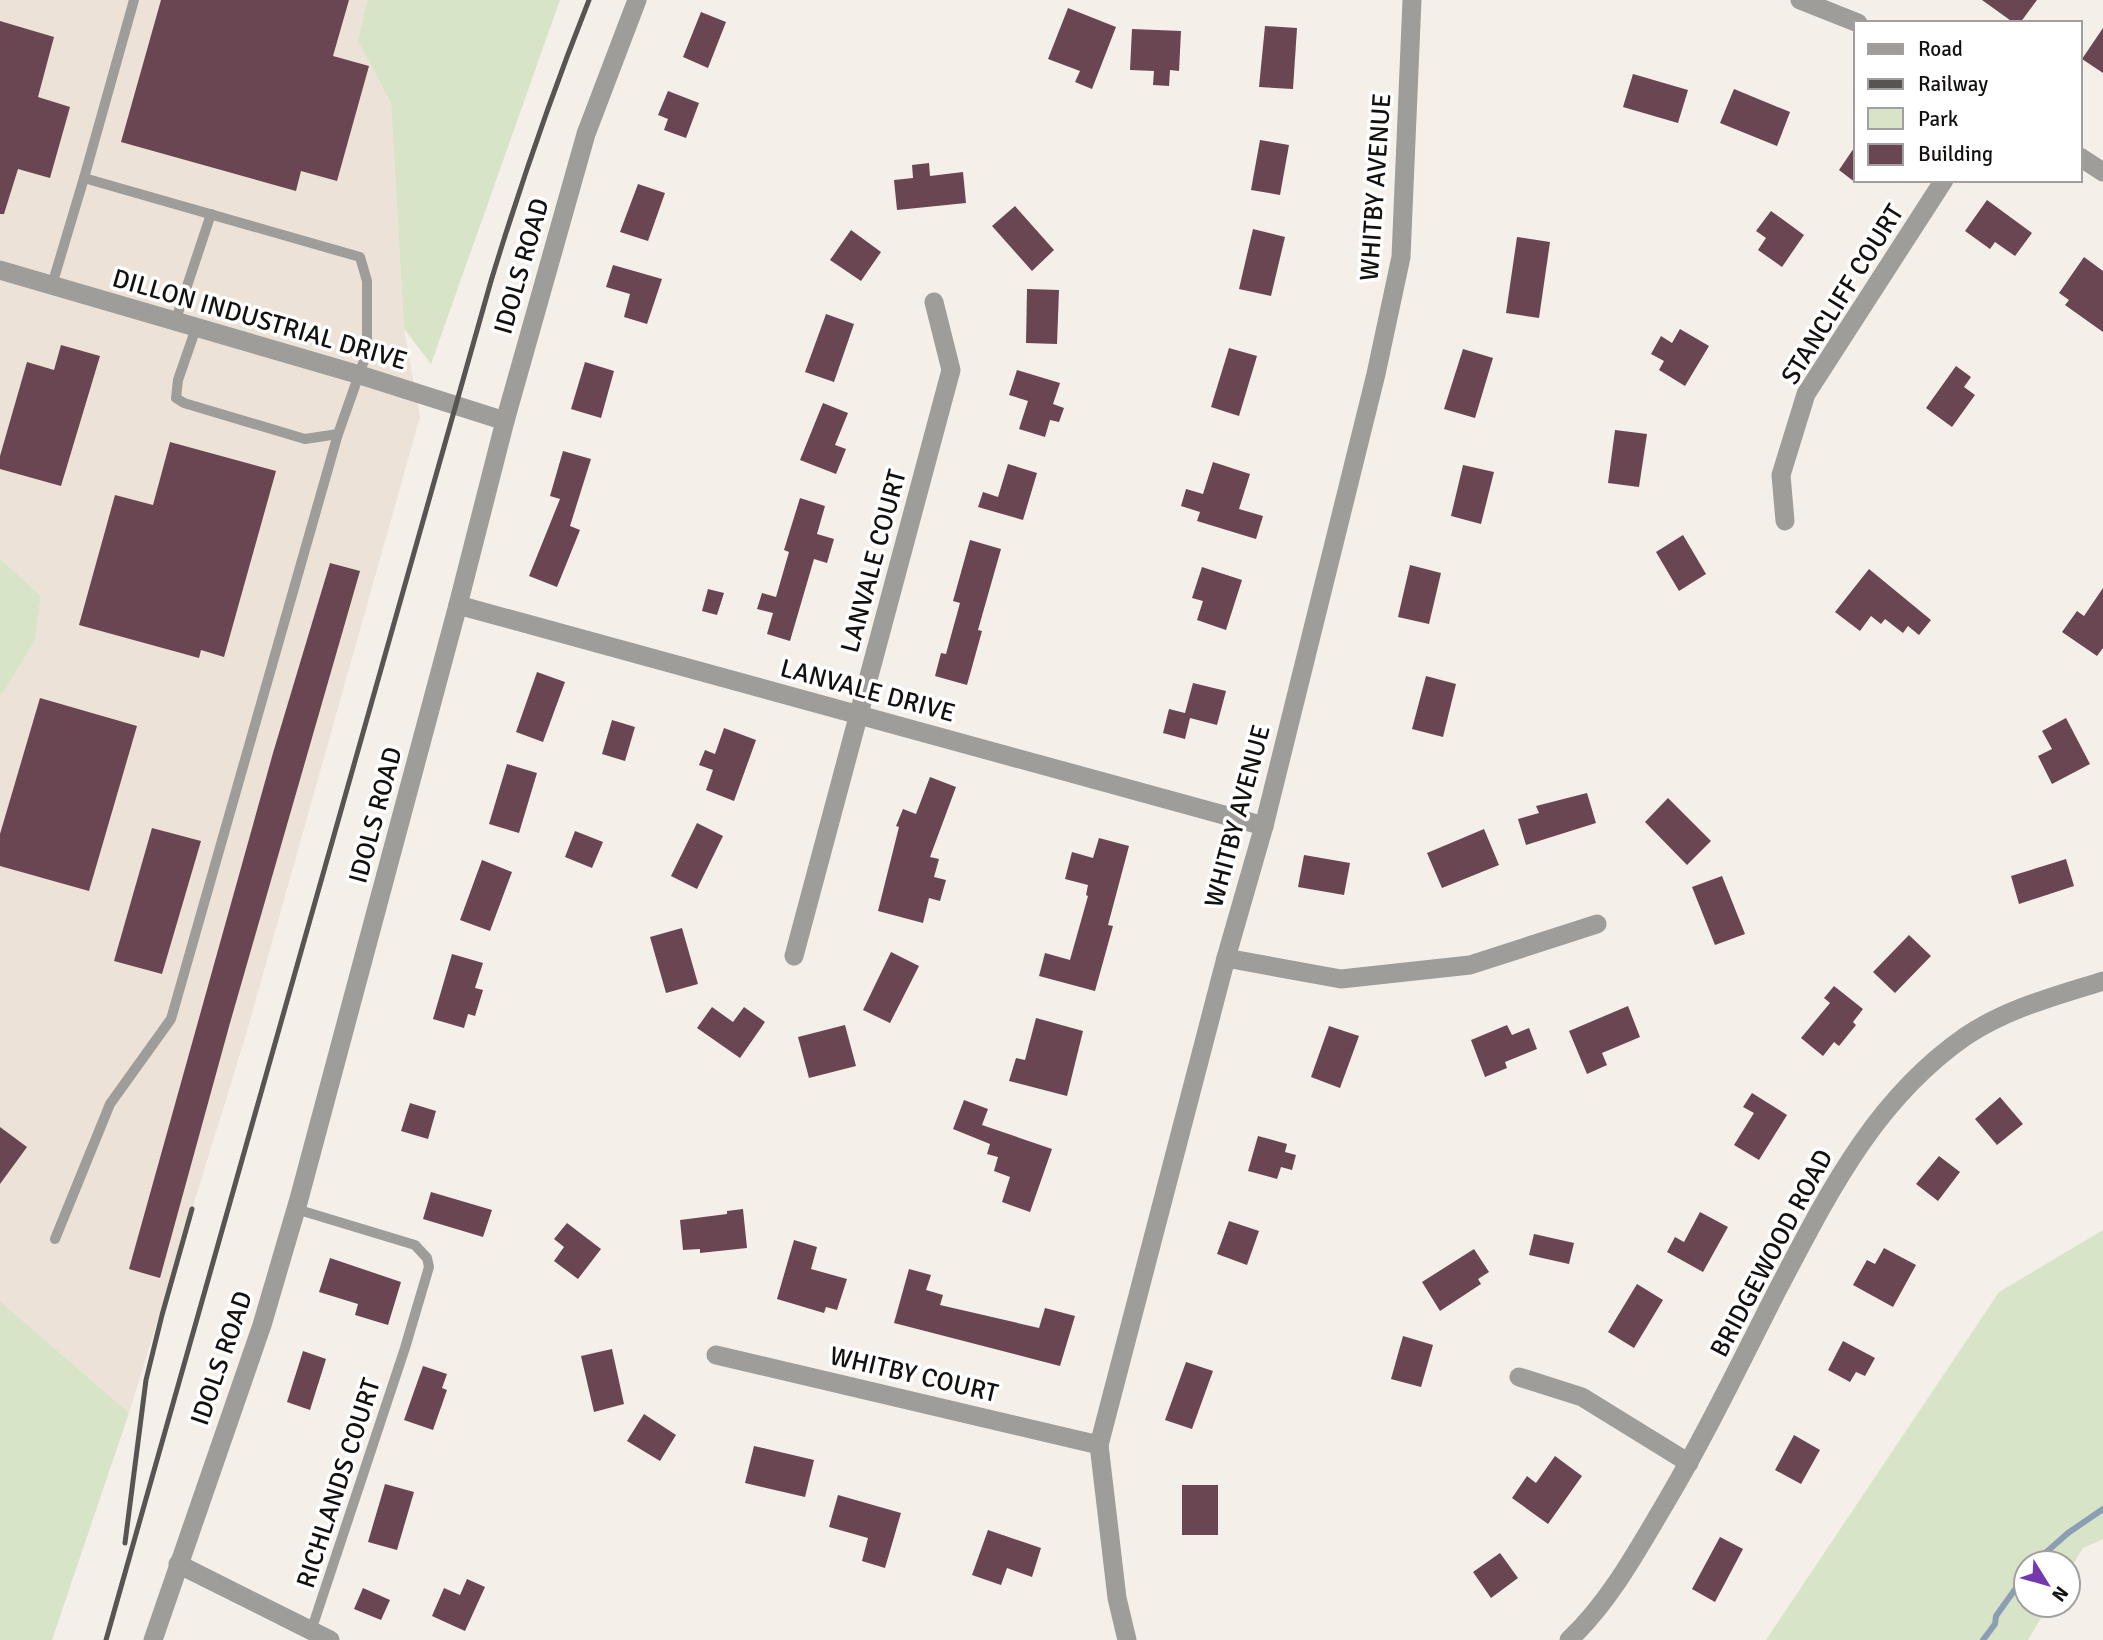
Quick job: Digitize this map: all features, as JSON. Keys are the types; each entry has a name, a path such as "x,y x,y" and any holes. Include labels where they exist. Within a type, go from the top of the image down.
{"street":[{"name":"IDOLS ROAD","path":"153,1640 262,1325 296,1209 505,421 586,134 638,0"},
{"name":"WHITBY AVENUE","path":"1127,1640 1117,1598 1099,1445 1226,958 1264,826 1376,374 1401,257 1412,0"},
{"path":"1800,0 1854,22"},
{"path":"2082,158 2103,172"},
{"name":"STANCLIFF COURT","path":"1785,521 1781,475 1806,394 1943,182"},
{"name":"DILLON INDUSTRIAL DRIVE","path":"0,270 360,375 505,421"},
{"name":"LANVALE COURT","path":"794,956 951,370 934,302"},
{"name":"LANVALE DRIVE","path":"458,605 1264,826"},
{"path":"1226,958 1341,979 1470,965 1597,924"},
{"name":"BRIDGEWOOD ROAD","path":"1569,1640 1608,1597 1689,1463 1796,1255 1869,1129 1898,1094 1930,1063 1967,1036 1998,1017 2031,1003 2103,981"},
{"name":"WHITBY COURT","path":"716,1355 1099,1445"},
{"path":"1519,1377 1582,1397 1689,1463"},
{"path":"178,1564 330,1640"}],"lane":[{"path":"51,285 135,0"},
{"path":"55,1240 110,1104 171,1019 338,434 367,352 367,281 360,257 84,178"},
{"path":"175,322 211,214"},
{"path":"196,328 178,380 176,398 184,403 305,439 338,434"},
{"name":"RICHLANDS COURT","path":"296,1209 415,1245 421,1249 429,1267 405,1348 311,1631"}],"shaded area":[{"path":"0,0 367,0 358,40 391,103 404,329 420,417 245,1038 129,1413 0,1301 0,698 35,640 41,596 0,559"}],"green space":[{"path":"367,0 560,0 431,364 404,329 391,103 358,41"},
{"path":"0,559 41,596 35,640 0,698"},
{"path":"2103,1230 2103,1539 2082,1550 2012,1549 2012,1619 2041,1619 2028,1640 1766,1640 1999,1292"},
{"path":"0,1301 129,1413 52,1640 0,1640"}],"building":[{"path":"161,0 349,0 333,56 369,66 337,181 301,171 296,191 121,142"},
{"path":"1982,0 2037,0 2021,21 2011,21"},
{"path":"1068,8 1116,27 1092,89 1075,82 1080,71 1048,59"},
{"path":"701,12 726,22 708,68 683,57"},
{"path":"0,21 54,37 38,97 70,107 50,178 18,169 4,214 0,214"},
{"path":"1265,26 1297,28 1293,89 1259,87"},
{"path":"2103,28 2103,73 2082,59"},
{"path":"1132,29 1181,31 1179,71 1170,70 1169,86 1153,85 1154,71 1130,70"},
{"path":"1633,74 1688,90 1678,123 1623,107"},
{"path":"1734,89 1790,112 1777,146 1720,123"},
{"path":"668,91 699,103 686,138 664,130 668,119 658,115"},
{"path":"1260,140 1289,145 1280,195 1251,190"},
{"path":"1854,148 1854,181 1839,170"},
{"path":"929,163 930,176 963,172 966,203 897,210 894,180 913,178 912,165"},
{"path":"638,184 665,193 648,241 620,232"},
{"path":"1987,200 2032,233 2015,256 1995,242 1990,249 1965,231"},
{"path":"1015,206 1054,250 1032,271 992,226"},
{"path":"1771,211 1804,235 1782,267 1758,250 1766,238 1756,231"},
{"path":"1253,229 1285,237 1271,296 1239,289"},
{"path":"851,230 881,252 861,281 830,260"},
{"path":"1517,237 1550,242 1539,318 1506,313"},
{"path":"2084,257 2103,271 2103,332 2065,305 2069,300 2059,293"},
{"path":"613,265 662,279 647,324 624,317 630,294 606,287"},
{"path":"1027,289 1059,290 1057,344 1026,343"},
{"path":"826,314 854,324 834,382 805,372"},
{"path":"1680,329 1709,346 1685,386 1659,370 1664,361 1651,354 1661,336 1672,343"},
{"path":"61,345 100,356 61,486 0,469 0,456 27,362 54,370"},
{"path":"1229,348 1257,356 1239,416 1211,407"},
{"path":"1463,349 1493,358 1475,418 1444,409"},
{"path":"585,362 614,371 601,418 571,409"},
{"path":"1956,366 1971,377 1964,387 1975,395 1952,427 1926,408"},
{"path":"1017,370 1060,383 1053,404 1064,408 1059,422 1050,420 1045,437 1019,429 1028,401 1009,395"},
{"path":"823,403 848,413 835,445 846,449 836,474 800,460"},
{"path":"1615,430 1647,434 1639,487 1608,483"},
{"path":"170,442 276,471 224,657 201,650 199,658 79,625 115,495 153,505"},
{"path":"563,451 591,459 570,526 580,530 557,587 529,576 560,499 550,496"},
{"path":"1213,462 1250,474 1239,509 1263,516 1256,539 1197,521 1200,512 1181,506 1186,489 1203,494"},
{"path":"1008,464 1037,473 1023,520 978,507 983,492 998,497"},
{"path":"1463,465 1494,472 1481,524 1451,516"},
{"path":"800,498 825,506 817,534 834,539 827,563 814,559 790,641 767,634 773,613 757,609 762,593 776,597 789,552 784,550"},
{"path":"1683,535 1706,574 1679,591 1656,552"},
{"path":"970,540 1001,549 978,630 982,631 967,685 935,676 941,653 946,654 960,603 953,601"},
{"path":"330,563 360,571 160,1278 129,1269 273,753"},
{"path":"1410,565 1441,573 1429,624 1398,617"},
{"path":"1202,567 1242,580 1226,630 1197,620 1203,601 1192,598"},
{"path":"1869,569 1931,620 1919,635 1908,626 1903,633 1885,619 1881,624 1871,616 1860,631 1835,612"},
{"path":"2103,588 2103,648 2097,656 2062,632 2077,611 2084,616"},
{"path":"708,589 724,593 717,615 702,611"},
{"path":"537,672 565,682 543,742 516,732"},
{"path":"1426,676 1456,684 1443,737 1412,729"},
{"path":"1193,683 1226,691 1217,725 1190,718 1185,739 1163,733 1169,709 1185,713"},
{"path":"40,698 137,726 89,891 0,866 0,834"},
{"path":"2066,718 2090,764 2052,784 2038,756 2052,749 2042,731"},
{"path":"612,720 635,727 625,761 602,754"},
{"path":"724,728 756,740 734,801 706,790 713,770 699,765 705,750 715,754"},
{"path":"507,764 537,773 519,833 489,824"},
{"path":"930,777 956,787 930,857 939,859 934,877 946,880 940,901 929,898 923,923 878,911 899,827 896,826 903,809 916,814"},
{"path":"1587,793 1596,823 1526,845 1518,819 1539,813 1536,806"},
{"path":"1668,798 1711,841 1687,865 1645,822"},
{"path":"697,823 723,836 697,889 671,876"},
{"path":"152,828 201,841 162,974 114,961"},
{"path":"1484,829 1499,865 1442,888 1427,853"},
{"path":"575,831 603,842 592,868 565,857"},
{"path":"1099,838 1129,846 1108,925 1113,926 1095,991 1039,976 1045,953 1070,960 1088,896 1088,885 1065,879 1072,852 1093,858"},
{"path":"1304,855 1350,863 1344,895 1298,887"},
{"path":"2066,859 2074,886 2019,904 2011,876"},
{"path":"482,860 512,872 490,931 460,920"},
{"path":"1722,876 1745,934 1715,945 1692,887"},
{"path":"682,928 698,984 666,993 650,937"},
{"path":"1909,935 1931,956 1895,993 1873,972"},
{"path":"891,952 919,966 890,1023 863,1010"},
{"path":"452,954 483,963 475,988 483,990 475,1016 468,1014 464,1028 433,1019"},
{"path":"1834,986 1863,1009 1853,1022 1856,1025 1839,1046 1834,1042 1823,1056 1801,1038 1830,1003 1824,998"},
{"path":"1628,1006 1640,1037 1602,1053 1607,1065 1587,1074 1569,1031"},
{"path":"712,1007 733,1022 744,1007 765,1022 740,1058 697,1028"},
{"path":"1036,1018 1083,1031 1067,1096 1009,1081 1016,1058 1025,1060"},
{"path":"845,1025 856,1066 809,1078 798,1037"},
{"path":"1507,1025 1512,1035 1529,1028 1537,1049 1505,1062 1507,1068 1485,1077 1471,1040"},
{"path":"1329,1026 1359,1036 1340,1088 1311,1077"},
{"path":"1752,1093 1787,1115 1759,1160 1734,1145 1754,1113 1743,1107"},
{"path":"2000,1097 2023,1124 1997,1145 1975,1119"},
{"path":"964,1100 988,1109 982,1125 1052,1149 1030,1212 1002,1202 1010,1177 994,1171 998,1157 987,1154 990,1144 953,1129"},
{"path":"410,1103 436,1111 428,1139 401,1131"},
{"path":"0,1127 27,1147 0,1184"},
{"path":"1258,1136 1287,1144 1285,1152 1296,1155 1292,1170 1281,1167 1277,1179 1248,1171"},
{"path":"1939,1156 1960,1172 1938,1201 1916,1184"},
{"path":"431,1192 492,1210 483,1237 423,1219"},
{"path":"743,1209 747,1248 700,1253 700,1249 683,1250 680,1220 727,1214 727,1211"},
{"path":"1700,1212 1728,1227 1703,1272 1667,1252 1675,1237 1684,1242"},
{"path":"1229,1221 1259,1231 1247,1265 1217,1254"},
{"path":"567,1223 601,1249 578,1279 554,1261 564,1247 554,1239"},
{"path":"1534,1234 1574,1243 1569,1264 1529,1255"},
{"path":"794,1240 817,1247 811,1269 847,1279 837,1310 826,1307 824,1313 777,1299"},
{"path":"1884,1248 1916,1265 1893,1307 1853,1285 1867,1260 1875,1264"},
{"path":"1474,1249 1489,1272 1478,1279 1481,1284 1440,1311 1422,1282"},
{"path":"330,1258 401,1282 388,1325 355,1315 358,1304 319,1292"},
{"path":"909,1269 931,1275 926,1290 943,1295 940,1305 1039,1328 1045,1308 1075,1316 1060,1366 894,1323"},
{"path":"1637,1284 1663,1300 1634,1348 1608,1332"},
{"path":"1403,1336 1433,1345 1421,1387 1391,1379"},
{"path":"1843,1341 1875,1358 1865,1376 1856,1372 1850,1382 1828,1370"},
{"path":"612,1349 624,1404 594,1412 581,1356"},
{"path":"303,1351 326,1359 310,1410 287,1402"},
{"path":"1186,1362 1213,1371 1192,1429 1165,1420"},
{"path":"423,1366 447,1374 442,1388 447,1390 433,1430 404,1420"},
{"path":"644,1414 676,1435 660,1461 627,1441"},
{"path":"1794,1435 1820,1450 1801,1484 1775,1470"},
{"path":"754,1446 814,1460 805,1497 745,1483"},
{"path":"1555,1456 1582,1476 1548,1524 1512,1498 1527,1476 1536,1483"},
{"path":"385,1484 414,1492 397,1550 368,1542"},
{"path":"1182,1485 1218,1485 1218,1535 1182,1535"},
{"path":"838,1495 901,1513 885,1568 862,1561 868,1538 829,1527"},
{"path":"988,1530 1041,1548 1032,1577 1007,1568 1001,1585 972,1575"},
{"path":"1720,1537 1743,1549 1715,1602 1692,1589"},
{"path":"1500,1553 1518,1578 1491,1598 1473,1572"},
{"path":"467,1579 485,1587 465,1631 432,1616 444,1588 460,1595"},
{"path":"363,1588 390,1600 381,1620 354,1609"}],"waterway":[{"path":"2050,1549 2103,1509"},
{"path":"1983,1640 2012,1594"}],"railway":[{"path":"106,1640 491,281 537,140 589,0"},
{"path":"125,1543 146,1380 192,1209"}]}
